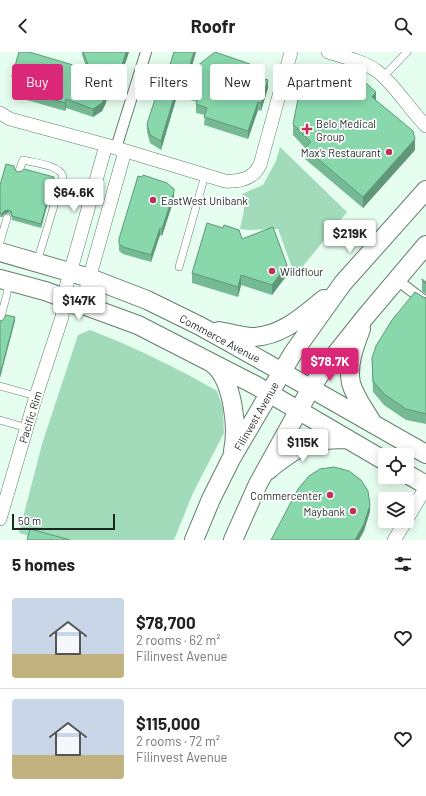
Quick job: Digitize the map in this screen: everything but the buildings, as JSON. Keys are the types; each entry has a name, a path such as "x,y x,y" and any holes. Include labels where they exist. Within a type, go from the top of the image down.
{"main road":[{"name":"Filinvest Avenue","path":"194,540 211,498 231,459 293,353 343,283 426,190"},
{"path":"233,540 258,484 311,388 323,370 366,316 426,245"},
{"name":"Commerce Avenue","path":"0,252 90,278 147,300 200,326 426,454"},
{"path":"4,280 82,304 138,325 269,393 378,457"},
{"path":"200,326 238,335 254,337 272,333 290,326 343,283"},
{"path":"366,316 353,354 350,370 351,382 355,393 374,424"},
{"path":"209,361 217,367 232,402 235,431 231,459"},
{"path":"258,484 271,467 301,447 324,439 348,439"},
{"path":"414,478 426,486"}],"street":[{"path":"62,317 82,304 90,278 116,148 146,52"},
{"path":"0,113 10,119 116,148 225,181 247,179 257,172 291,52"},
{"path":"328,52 368,66 383,77 426,126"},
{"name":"Pacific Rim","path":"0,519 26,428 62,317 63,298 70,272 116,148"},
{"path":"397,280 426,302"},
{"path":"414,506 426,486"},
{"path":"394,540 401,528"}],"lane":[{"path":"383,77 407,52"},
{"path":"19,171 23,160 56,168 62,173 63,176 37,262"},
{"path":"179,267 205,175"},
{"path":"0,242 7,218"},
{"path":"0,320 7,294 4,280"},
{"path":"0,386 36,396"},
{"path":"0,420 26,428"}],"green space":[{"path":"280,147 347,212 295,276 278,229 240,229 244,211 242,194 263,185 276,161"},
{"path":"90,330 155,358 217,391 223,408 224,433 193,493 174,540 42,540 19,533 42,444 78,335"}],"place":[{"name":"Belo Medical Group","path":"307,129"},
{"name":"Max's Restaurant","path":"389,152"},
{"name":"EastWest Unibank","path":"153,200"},
{"name":"Wildflour","path":"272,271"},
{"name":"Commercenter","path":"330,495"},
{"name":"Maybank","path":"353,511"}]}
